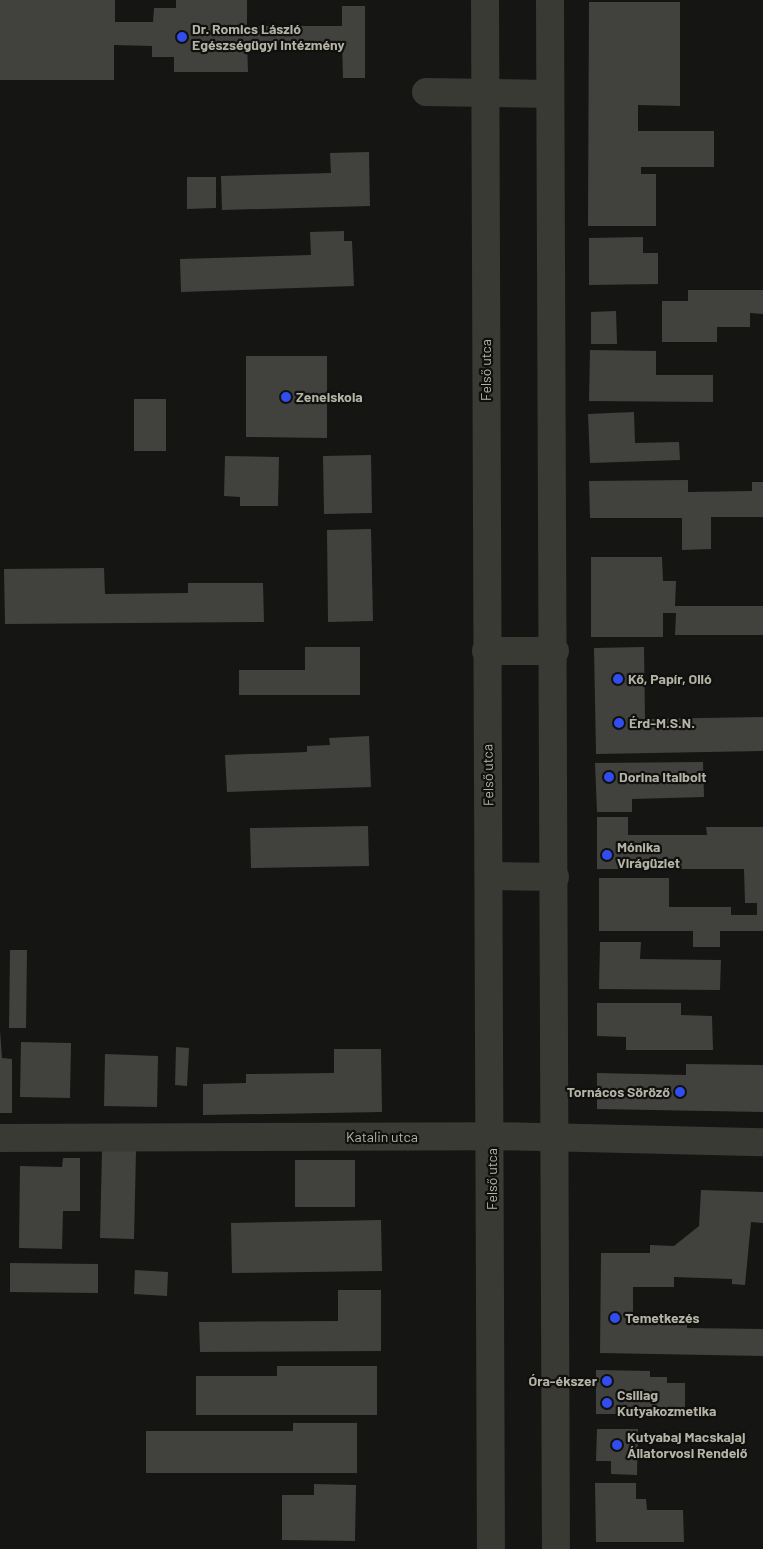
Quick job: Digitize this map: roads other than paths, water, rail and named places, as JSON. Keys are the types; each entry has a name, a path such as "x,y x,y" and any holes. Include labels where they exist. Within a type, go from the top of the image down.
{"street":[{"name":"Felső utca","path":"486,0 486,651 492,1136 492,1549"},
{"path":"550,0 555,651 554,1138 556,1549"},
{"path":"426,92 550,94"},
{"path":"486,651 555,651"},
{"path":"489,876 555,877"},
{"name":"Katalin utca","path":"0,1138 492,1136 763,1142"}],"place":[{"name":"Dr. Romics László Egészségügyi Intézmény","path":"182,37"},
{"name":"Zeneiskola","path":"286,397"},
{"name":"Kő, Papír, Olló","path":"618,679"},
{"name":"Érd-M.S.N.","path":"619,723"},
{"name":"Dorina Italbolt","path":"609,777"},
{"name":"Mónika Virágüzlet","path":"607,855"},
{"name":"Tornácos Söröző","path":"680,1092"},
{"name":"Temetkezés","path":"615,1318"},
{"name":"Óra-ékszer","path":"607,1381"},
{"name":"Csillag Kutyakozmetika","path":"607,1403"},
{"name":"Kutyabaj Macskajaj Állatorvosi Rendelő","path":"617,1445"}]}
